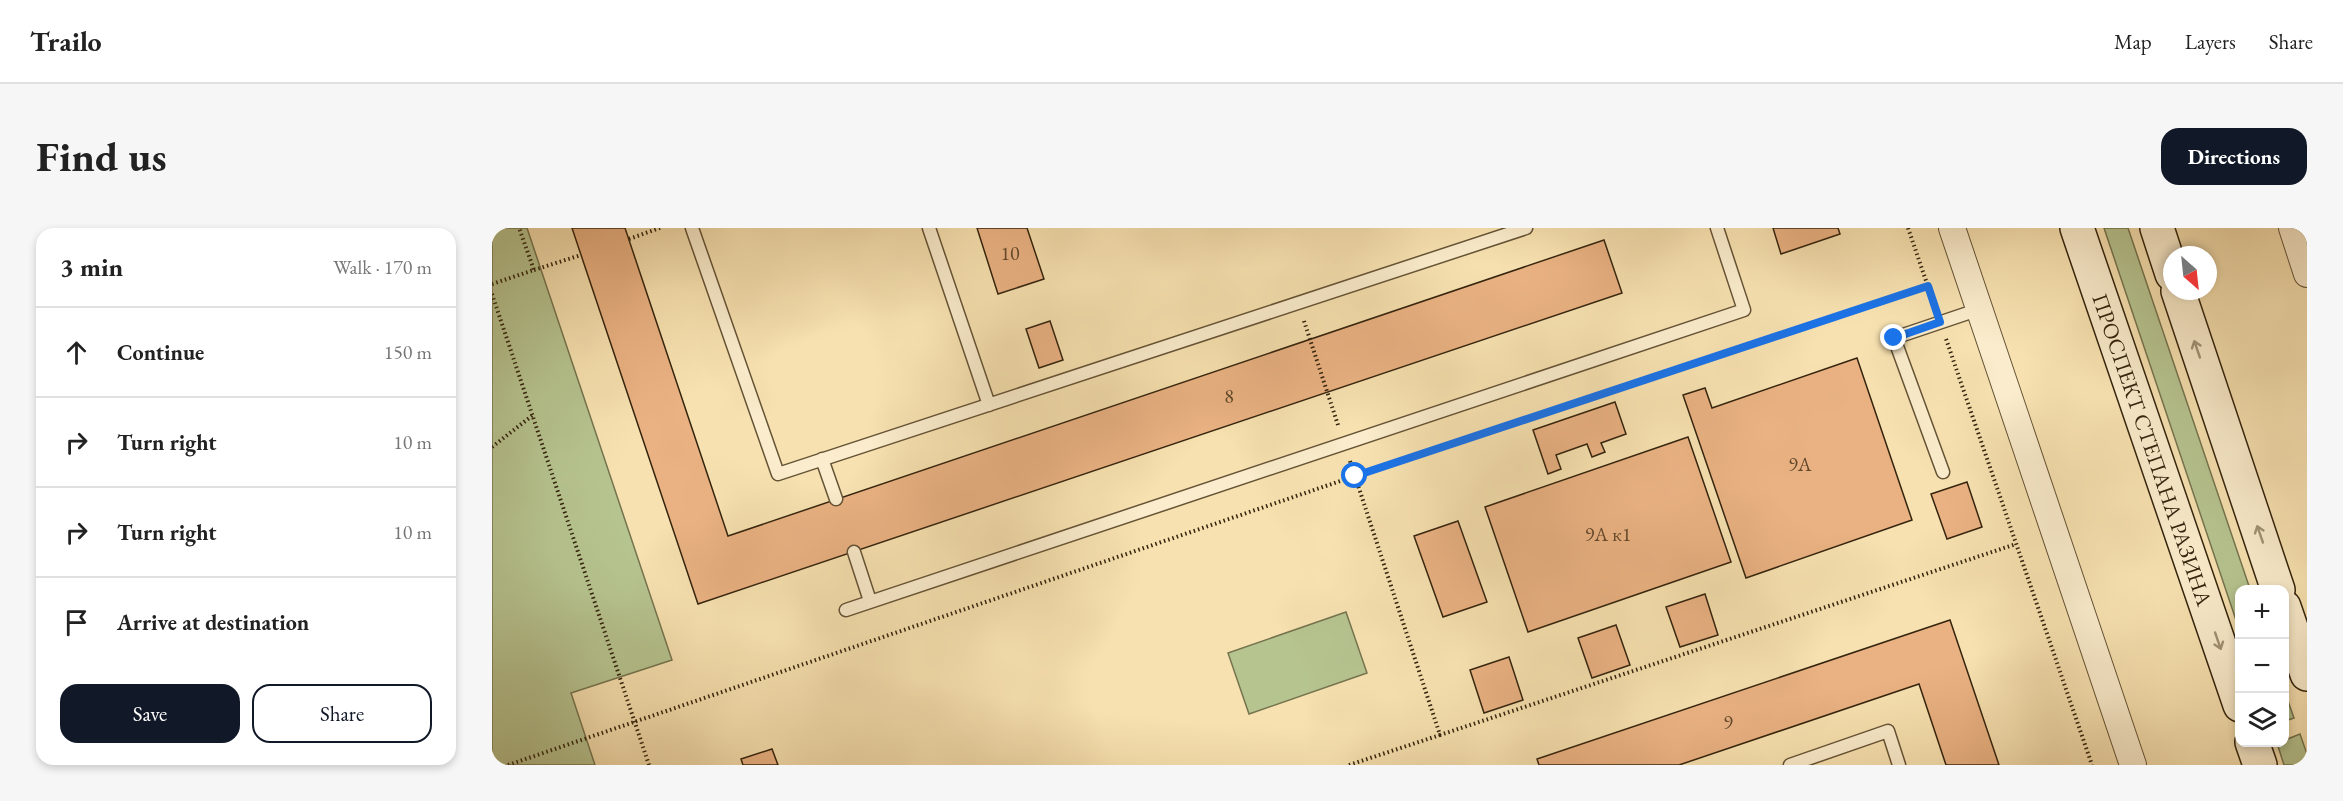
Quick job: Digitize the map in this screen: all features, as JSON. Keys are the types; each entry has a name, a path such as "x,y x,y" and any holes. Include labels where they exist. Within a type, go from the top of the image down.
{"main road":[{"name":"ПРОСПЕКТ СТЕПАНА РАЗИНА","path":"2077,228 2236,693"},
{"path":"2157,228 2163,246"},
{"path":"2181,300 2276,585"},
{"path":"2289,622 2307,674"},
{"path":"2254,747 2260,765"}],"street":[{"path":"1952,228 2133,765"},
{"path":"2292,228 2307,274"}],"lane":[{"path":"692,228 778,474 1526,228"},
{"path":"929,228 989,405"},
{"path":"846,610 1744,310 1717,228"},
{"path":"1942,472 1894,338 1980,309"},
{"path":"822,459 836,499"},
{"path":"854,552 870,601"},
{"path":"1790,765 1888,731 1899,765"}],"path":[{"path":"519,228 534,270"},
{"path":"629,239 660,228"},
{"path":"1908,228 2092,765"},
{"path":"492,284 581,255"},
{"path":"508,765 1355,476 1928,286"},
{"path":"492,294 649,765"},
{"path":"1298,303 1341,433"},
{"path":"492,447 533,415"},
{"path":"1348,454 1440,735"},
{"path":"1349,765 2016,544"}],"green space":[{"path":"492,228 527,228 672,660 571,693 595,765 492,765"},
{"path":"2104,228 2128,228 2249,585 2235,585 2235,617"},
{"path":"1346,612 1367,673 1249,714 1228,653"},
{"path":"2289,704 2294,718 2289,720"},
{"path":"2300,734 2307,754 2307,765 2284,765 2278,747 2289,747 2289,738"}],"building":[{"path":"572,228 625,228 728,536 1604,240 1622,293 698,604"},
{"path":"977,228 1027,228 1044,279 998,294"},
{"path":"1773,228 1838,228 1840,234 1781,254"},
{"path":"1050,321 1063,360 1039,368 1026,329"},
{"path":"1857,358 1912,520 1746,578 1683,395 1705,388 1712,408"},
{"path":"1615,402 1626,434 1601,443 1605,452 1592,457 1587,444 1556,455 1561,469 1548,474 1533,430"},
{"path":"1688,437 1731,562 1528,632 1485,507"},
{"path":"1967,482 1982,527 1947,539 1931,494"},
{"path":"1458,521 1487,602 1443,617 1414,536"},
{"path":"1705,594 1718,635 1680,647 1666,607"},
{"path":"1950,620 1999,765 1946,765 1919,684 1679,765 1539,765 1537,759"},
{"path":"1616,625 1630,665 1592,678 1578,638"},
{"path":"1509,657 1523,700 1484,713 1470,670"},
{"path":"772,749 778,765 743,765 741,759"}],"route":[{"path":"1355,476 1928,286 1940,322 1894,338"}]}
